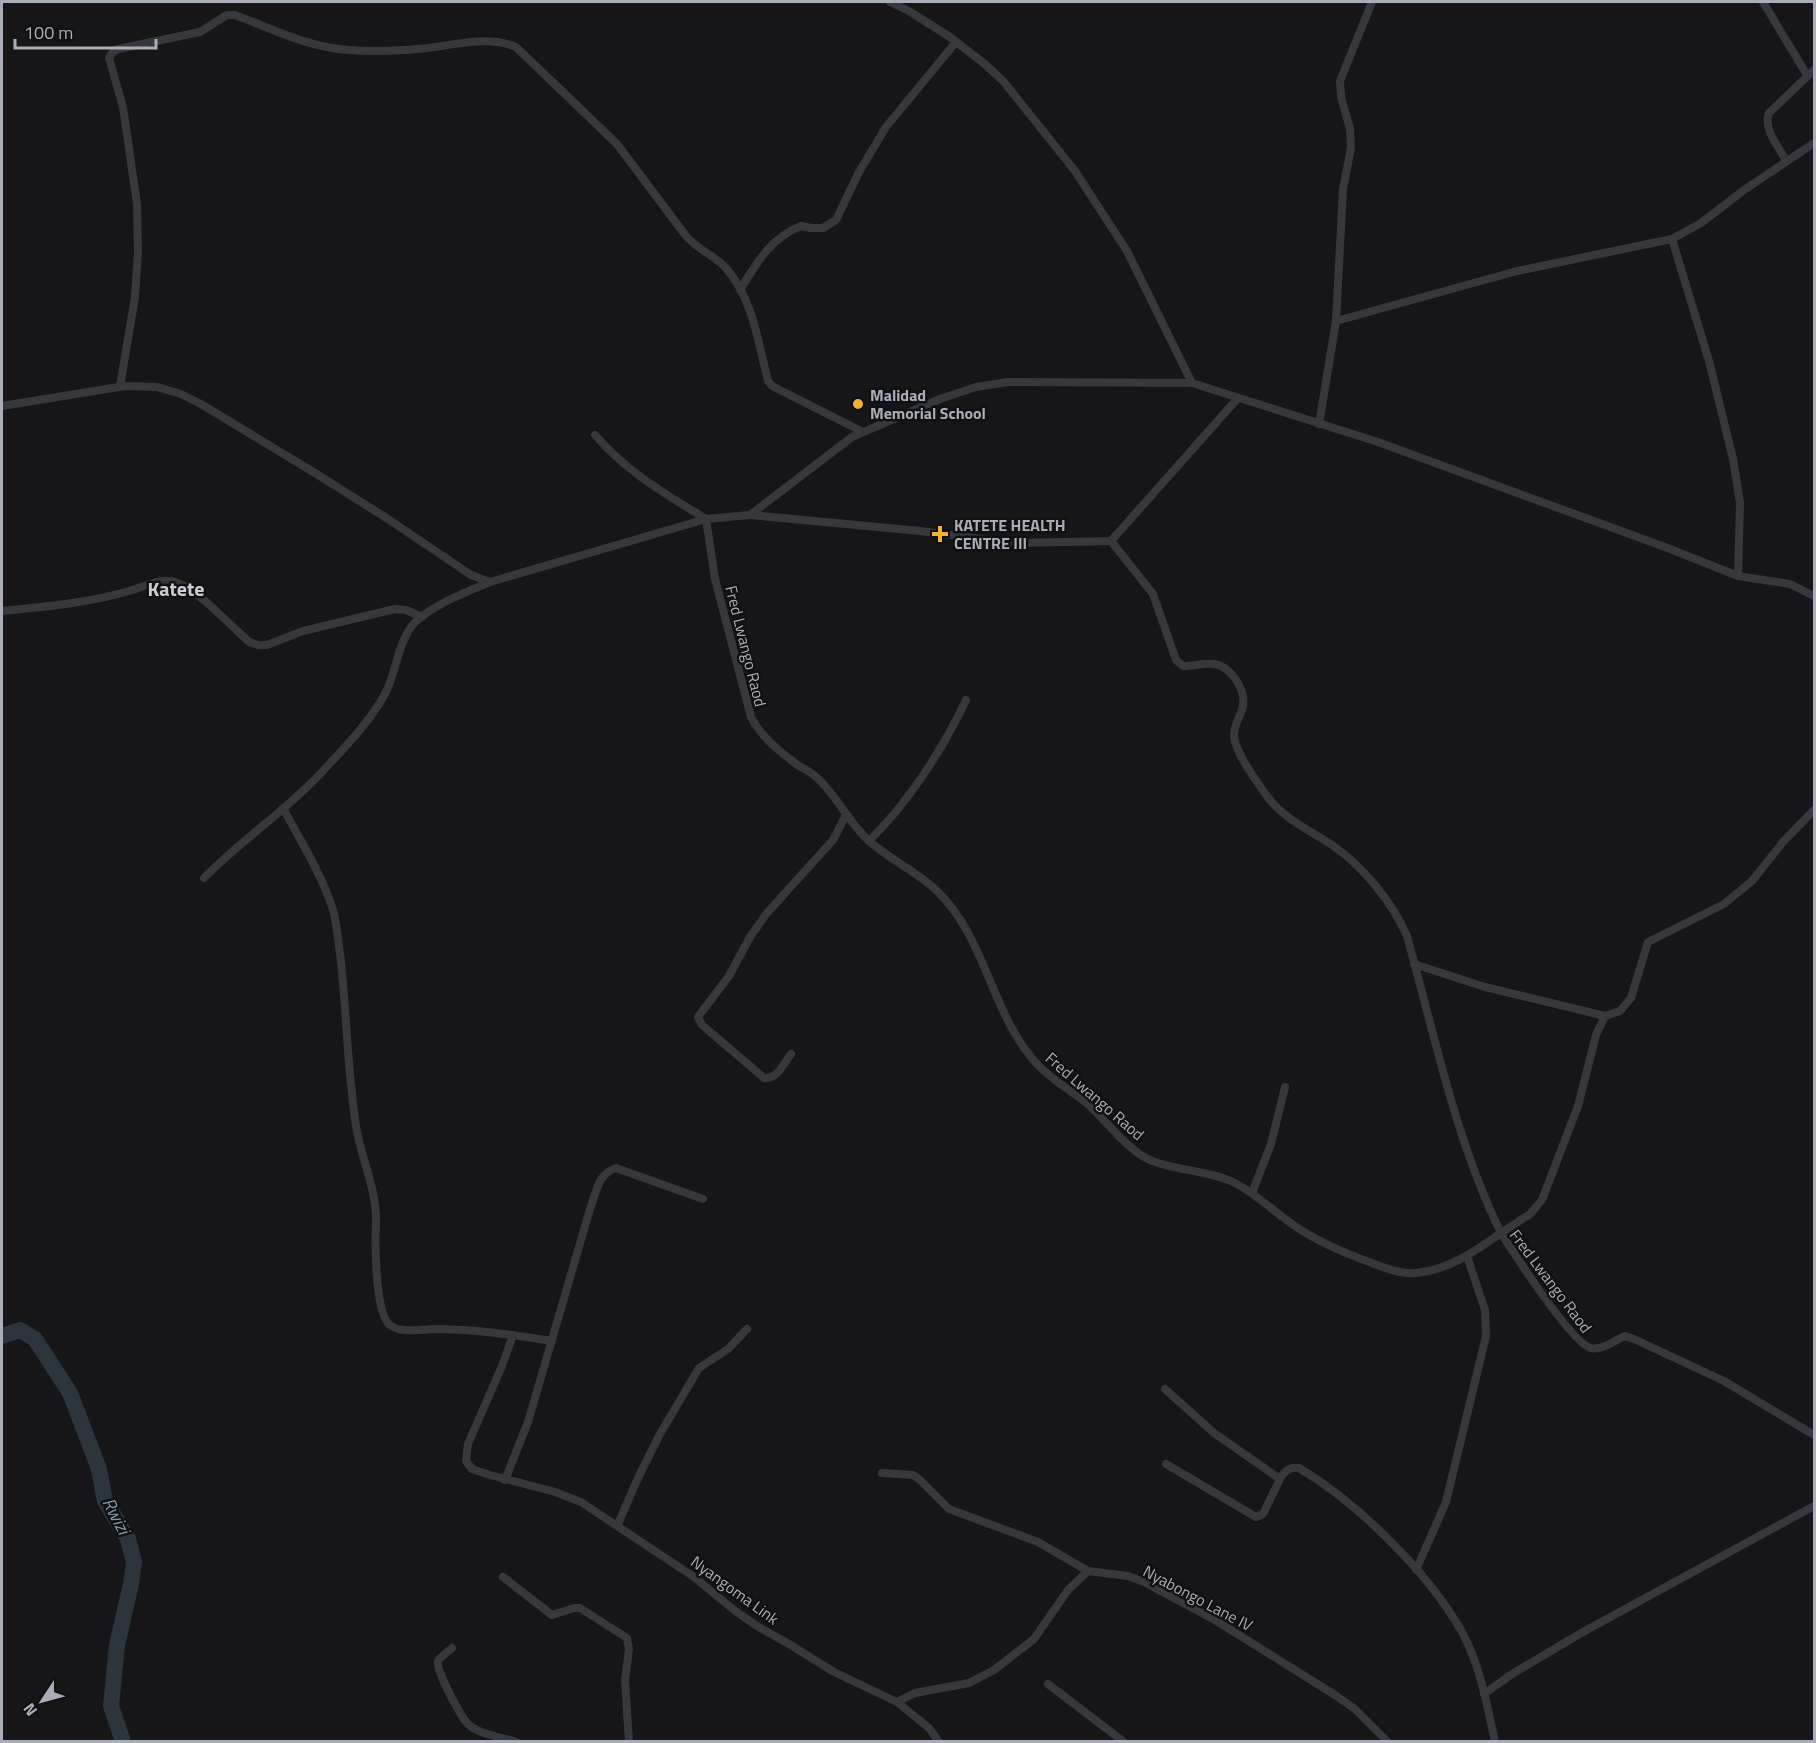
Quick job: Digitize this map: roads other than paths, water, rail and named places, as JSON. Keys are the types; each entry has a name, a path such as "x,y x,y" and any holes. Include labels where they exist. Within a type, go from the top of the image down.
{"street":[{"path":"890,2 909,11 986,65 1004,82 1075,171 1127,251 1192,383"},
{"path":"1319,424 1336,321 1343,189 1351,148 1350,129 1341,97 1340,81 1372,2"},
{"path":"1762,2 1807,75"},
{"path":"120,386 135,297 138,251 137,204 123,107 109,58 118,50 200,32 227,15 235,15 310,45 348,50 417,49 493,41 505,42 516,47 617,144 695,247 711,255 725,267 752,316 768,381 772,386 863,432"},
{"path":"740,291 758,260 778,238 801,226 823,228 836,220 859,172 886,127 956,42"},
{"path":"1786,160 1766,120 1769,113 1804,81 1807,75 1815,70"},
{"path":"1336,321 1517,271 1672,239 1701,223 1786,160 1815,143"},
{"path":"1672,239 1709,361 1732,459 1740,503 1738,576"},
{"path":"750,515 852,437 940,399 992,383 1192,383 1399,450 1738,576 1790,584 1815,596"},
{"path":"2,406 120,386 157,387 181,394 388,519 459,568 490,582"},
{"path":"204,878 223,858 320,774 377,707 386,692 403,643 412,626 422,617 490,582 706,519 750,515 920,531 1014,543 1111,541 1238,398"},
{"path":"595,435 610,453 650,485 706,519"},
{"name":"Fred Lwango Raod","path":"706,519 715,579 750,717 759,732 816,776 868,841 934,888 956,912 971,935 1015,1034 1037,1065 1087,1104 1144,1157 1164,1164 1216,1175 1252,1193 1291,1224 1316,1239 1385,1268 1414,1274 1446,1266 1467,1256 1501,1233 1538,1288 1580,1343 1591,1348 1600,1348 1625,1336 1634,1339 1724,1381 1815,1435"},
{"path":"1111,541 1153,594 1176,660 1183,666 1215,664 1227,669 1240,687 1244,698 1234,735 1236,746 1266,794 1280,812 1354,862 1401,923 1407,936 1466,1150 1501,1233 1530,1214 1542,1200 1578,1106 1596,1035 1605,1016"},
{"path":"2,611 69,604 116,595 167,580 177,582 190,590 249,642 258,645 267,645 303,631 395,609 406,610 422,617"},
{"path":"868,841 893,817 950,734 966,700"},
{"path":"283,808 330,900 337,927 356,1128 375,1197 376,1267 384,1320 396,1329 455,1329 552,1341"},
{"path":"1414,964 1485,987 1605,1016 1620,1011 1631,998 1648,942 1724,904 1752,881 1783,842 1815,810"},
{"path":"791,1054 774,1077 764,1078 707,1030 698,1017 729,976 750,937 767,913 833,840 846,815"},
{"path":"1252,1193 1271,1144 1285,1087"},
{"path":"505,1480 528,1422 601,1178 607,1170 616,1168 703,1199"},
{"path":"1416,1570 1446,1502 1486,1336 1485,1310 1467,1256"},
{"path":"618,1524 660,1434 699,1368 728,1349 747,1329"},
{"name":"Nyangoma Link","path":"513,1335 477,1421 466,1456 466,1461 472,1469 505,1480 555,1491 581,1502 618,1524 694,1577 757,1626 834,1672 897,1702 929,1728 939,1742"},
{"path":"1165,1389 1214,1433 1280,1479"},
{"path":"1166,1464 1256,1517 1263,1515 1284,1472 1294,1467 1304,1471 1356,1511 1416,1570 1442,1602 1462,1634 1484,1694 1495,1742"},
{"name":"Nyabongo Lane IV","path":"882,1473 912,1475 949,1509 1038,1542 1088,1571 1121,1575 1144,1582 1215,1620 1348,1704 1368,1720 1388,1742"},
{"path":"1484,1694 1512,1674 1583,1632 1815,1506"},
{"path":"897,1702 915,1693 969,1683 994,1670 1034,1639 1068,1590 1088,1571"},
{"path":"503,1577 552,1615 580,1608 627,1638 629,1649 625,1680 629,1742"},
{"path":"452,1648 439,1659 437,1664 439,1674 460,1713 469,1725 484,1733 517,1742"},
{"path":"1048,1684 1124,1742"}],"waterway":[{"name":"Rwizi","path":"2,1336 20,1330 35,1339 70,1393 99,1469 105,1501 128,1539 134,1562 117,1645 111,1706 123,1742"}],"place":[{"name":"Malidad Memorial School","path":"858,404"},
{"name":"KATETE HEALTH CENTRE III","path":"940,534"}],"district":[{"name":"Katete","path":"176,589"}]}
